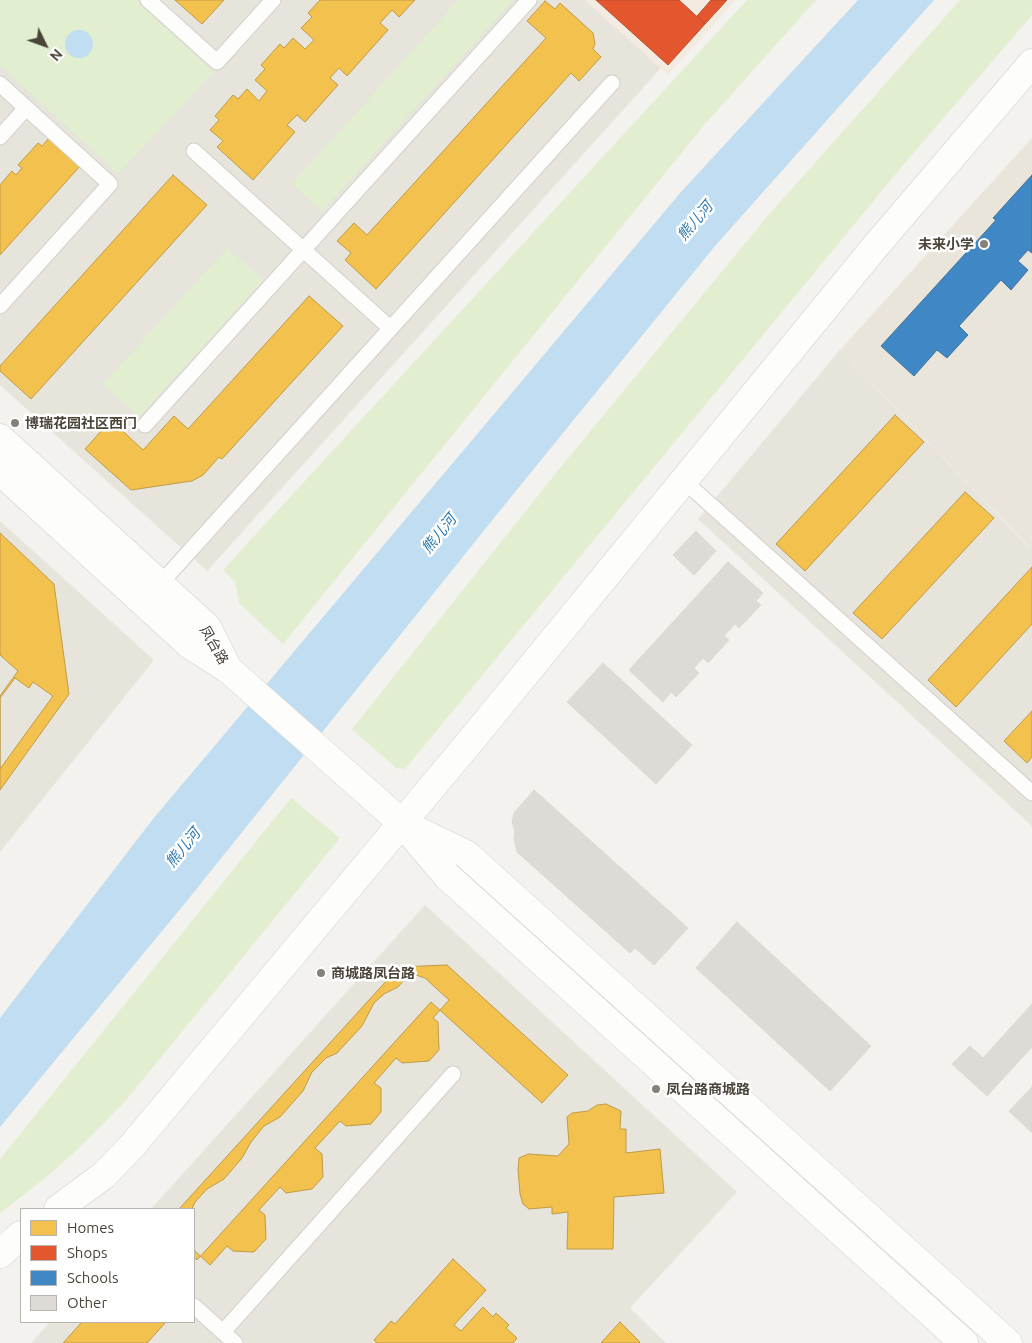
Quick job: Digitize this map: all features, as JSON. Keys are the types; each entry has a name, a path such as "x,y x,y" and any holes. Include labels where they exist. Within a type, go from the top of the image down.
{"street":[{"path":"73,1206 132,1146 402,823 874,248 1032,63"},
{"name":"凤台路","path":"0,438 207,627 228,669"},
{"name":"凤台路","path":"0,471 190,645 228,669"},
{"path":"228,669 402,823 447,876 964,1343"},
{"path":"402,823 466,854 1008,1343"},
{"path":"0,1254 20,1236"}],"lane":[{"path":"148,0 217,62 273,0"},
{"path":"145,425 529,0"},
{"path":"0,84 110,184 0,306"},
{"path":"160,584 612,84"},
{"path":"0,137 26,108"},
{"path":"194,151 390,328"},
{"path":"684,481 1032,793"},
{"path":"195,1307 230,1340 454,1074"}],"shaded area":[{"path":"0,0 585,0 661,68 207,571 0,385"},
{"path":"585,0 736,0 668,75"},
{"name":"未来小学","path":"1032,138 1032,543 1029,547 840,350"},
{"path":"840,350 1028,547 1032,543 1032,826 698,519"},
{"path":"0,521 154,660 0,852"},
{"path":"425,905 737,1192 630,1308 666,1343 31,1343 49,1323 195,1323 195,1208 152,1208"}],"green space":[{"path":"0,0 136,0 213,72 118,174 0,65","holes":["80,30 93,44 91,52 85,57 68,35 73,31"]},
{"path":"458,0 513,0 322,211 292,184"},
{"path":"747,0 816,0 705,124 283,644 239,603 235,581 223,570"},
{"path":"960,0 1032,0 1032,15 904,164 405,769 396,768 352,729 560,468 766,218"},
{"path":"227,248 263,280 139,417 103,384"},
{"path":"291,798 340,838 127,1099 82,1145 48,1176 0,1213 0,1159"}],"water":[{"name":"熊儿河","path":"858,0 934,0 715,246 186,902 0,1127 0,1018 153,819 681,192"},
{"path":"79,30 89,34 93,44 89,54 79,58 69,54 65,44 69,34"}],"building: Homes":[{"path":"175,0 224,0 202,24"},
{"path":"320,0 415,0 399,17 392,10 380,23 388,30 347,76 339,68 330,78 338,85 305,122 297,115 287,125 295,132 253,180 217,147 223,141 210,130 219,120 215,116 233,95 238,99 247,89 259,101 267,91 255,80 265,69 261,65 280,44 284,48 293,38 305,49 314,40 301,28 312,17 308,13"},
{"path":"545,1 555,9 560,3 593,33 595,44 593,49 601,57 579,81 571,73 376,289 345,260 351,253 337,241 354,223 367,235 546,38 527,21"},
{"path":"51,136 82,164 0,255 0,185 12,171 16,175 22,168 18,165 38,143 42,146"},
{"path":"173,175 207,205 31,399 0,371 0,366"},
{"path":"309,296 343,326 222,459 219,457 203,475 192,481 131,490 85,449 111,420 143,450 174,416 188,429"},
{"path":"895,415 924,442 805,571 776,544"},
{"path":"965,492 994,518 882,639 853,613"},
{"path":"0,533 54,584 69,694 0,790 0,696 18,671 0,655"},
{"path":"1032,567 1032,624 956,707 928,680"},
{"path":"15,678 29,688 33,682 53,696 0,769 0,698"},
{"path":"1032,711 1032,757 1027,763 1004,741"},
{"path":"447,965 568,1075 542,1103 431,1002 197,1260 195,1258 195,1208 180,1208 399,967"},
{"path":"410,973 425,978 449,1000 433,1018 438,1022 439,1050 429,1061 402,1063 396,1058 374,1083 381,1088 381,1112 371,1124 346,1126 340,1121 315,1148 322,1154 323,1177 312,1189 286,1193 280,1187 259,1210 265,1215 266,1239 254,1252 233,1251 227,1246 210,1265 195,1251 195,1208 192,1208 195,1202 207,1189 224,1179 242,1158 251,1142 264,1126 280,1117 303,1091 312,1072 326,1058 337,1053 362,1026 374,1003 384,994 398,987"},
{"path":"606,1104 621,1111 620,1129 626,1129 626,1153 660,1149 664,1193 614,1197 613,1249 567,1249 568,1212 552,1214 552,1207 529,1209 523,1204 520,1194 519,1158 528,1154 558,1156 569,1144 567,1117 572,1113 588,1111 597,1105"},
{"path":"453,1259 486,1290 454,1325 461,1331 483,1307 493,1317 496,1313 509,1325 506,1328 517,1338 513,1343 377,1343 374,1340 391,1321 395,1324"},
{"path":"620,1322 640,1342 601,1343"},
{"path":"81,1323 165,1323 147,1343 63,1343"}],"building: Shops":[{"path":"596,0 679,0 705,24 668,65"},
{"path":"711,0 727,0 705,24 697,16"}],"building: Schools":[{"path":"1032,175 1032,253 1028,250 1018,261 1028,270 1011,290 1001,280 959,326 968,335 947,358 937,350 914,376 881,346 996,220 993,218"}],"building: Other":[{"path":"696,531 716,551 694,575 673,555"},
{"path":"728,562 763,593 756,601 761,605 739,628 735,624 724,636 729,640 708,663 703,658 694,668 699,673 676,697 671,692 663,702 629,670"},
{"path":"603,663 692,745 656,784 567,702"},
{"path":"534,790 688,928 654,965 635,948 630,953 517,852 512,822 514,813"},
{"path":"737,922 871,1046 830,1091 696,968"},
{"path":"1032,1004 1032,1047 987,1096 952,1064 970,1046 983,1058"},
{"path":"1032,1087 1032,1132 1031,1132 1009,1111"}],"place":[{"name":"未来小学","path":"984,244"},
{"name":"博瑞花园社区西门","path":"15,423"},
{"name":"商城路凤台路","path":"321,973"},
{"name":"凤台路商城路","path":"656,1089"}]}
